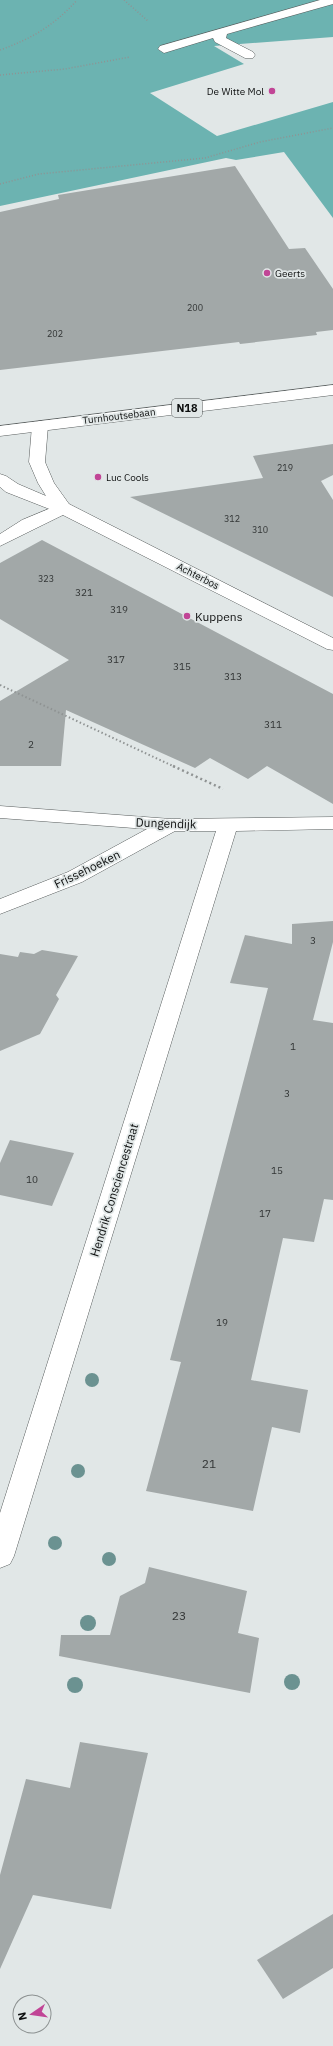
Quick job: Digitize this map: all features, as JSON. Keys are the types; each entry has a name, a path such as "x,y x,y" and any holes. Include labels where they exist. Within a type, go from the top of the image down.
{"street":[{"path":"164,49 222,34 333,0"},
{"path":"222,34 219,39 250,55"},
{"name":"Turnhoutsebaan","path":"0,431 333,390"},
{"path":"0,542 28,524 62,508 46,483 37,462 40,426"},
{"name":"Achterbos","path":"0,480 12,488 62,508 333,646"},
{"name":"Dungendijk","path":"0,812 171,825 228,823 333,823"},
{"name":"Hendrik Consciencestraat","path":"0,1556 228,823"},
{"name":"Frissehoeken","path":"0,907 75,877 171,825"}],"path":[{"path":"0,50 27,41 60,20 78,0"},
{"path":"0,75 27,74 90,66 164,49"},
{"path":"0,184 39,174 205,158 260,142 333,128"},
{"path":"0,685 223,788 228,823"}],"shaded area":[{"path":"0,0 333,0 333,37 214,46 244,64 150,93 217,136 333,102 333,218 284,152 236,160 226,158 0,206"}],"building":[{"path":"235,166 289,249 305,248 333,289 333,330 316,332 317,335 240,344 239,342 0,370 0,212 59,199 58,195"},
{"path":"333,444 333,475 321,481 333,500 333,597 130,497 263,478 253,456"},
{"path":"42,540 333,694 333,804 267,766 248,779 210,758 195,768 66,710 61,766 0,766 0,701 69,660 0,619 0,563"},
{"path":"333,921 333,942 313,1020 333,1023 333,1200 324,1199 314,1242 283,1238 251,1380 308,1390 300,1433 272,1427 253,1511 146,1491 181,1362 170,1360 268,988 230,983 245,935 292,944 292,924"},
{"path":"42,950 78,956 56,995 59,999 40,1034 0,1051 0,954 18,957 20,952 34,954"},
{"path":"10,1140 74,1153 52,1206 0,1195 0,1163"},
{"path":"149,1567 247,1591 238,1633 259,1638 250,1693 59,1656 61,1635 110,1635 120,1596 145,1583"},
{"path":"80,1742 148,1753 111,1909 33,1895 0,1969 0,1875 26,1779 70,1788"},
{"path":"333,1914 333,1968 283,1999 257,1960"}],"place":[{"name":"De Witte Mol","path":"272,91"},
{"name":"Geerts","path":"267,273"},
{"name":"Luc Cools","path":"98,477"},
{"name":"Kuppens","path":"187,616"}]}
